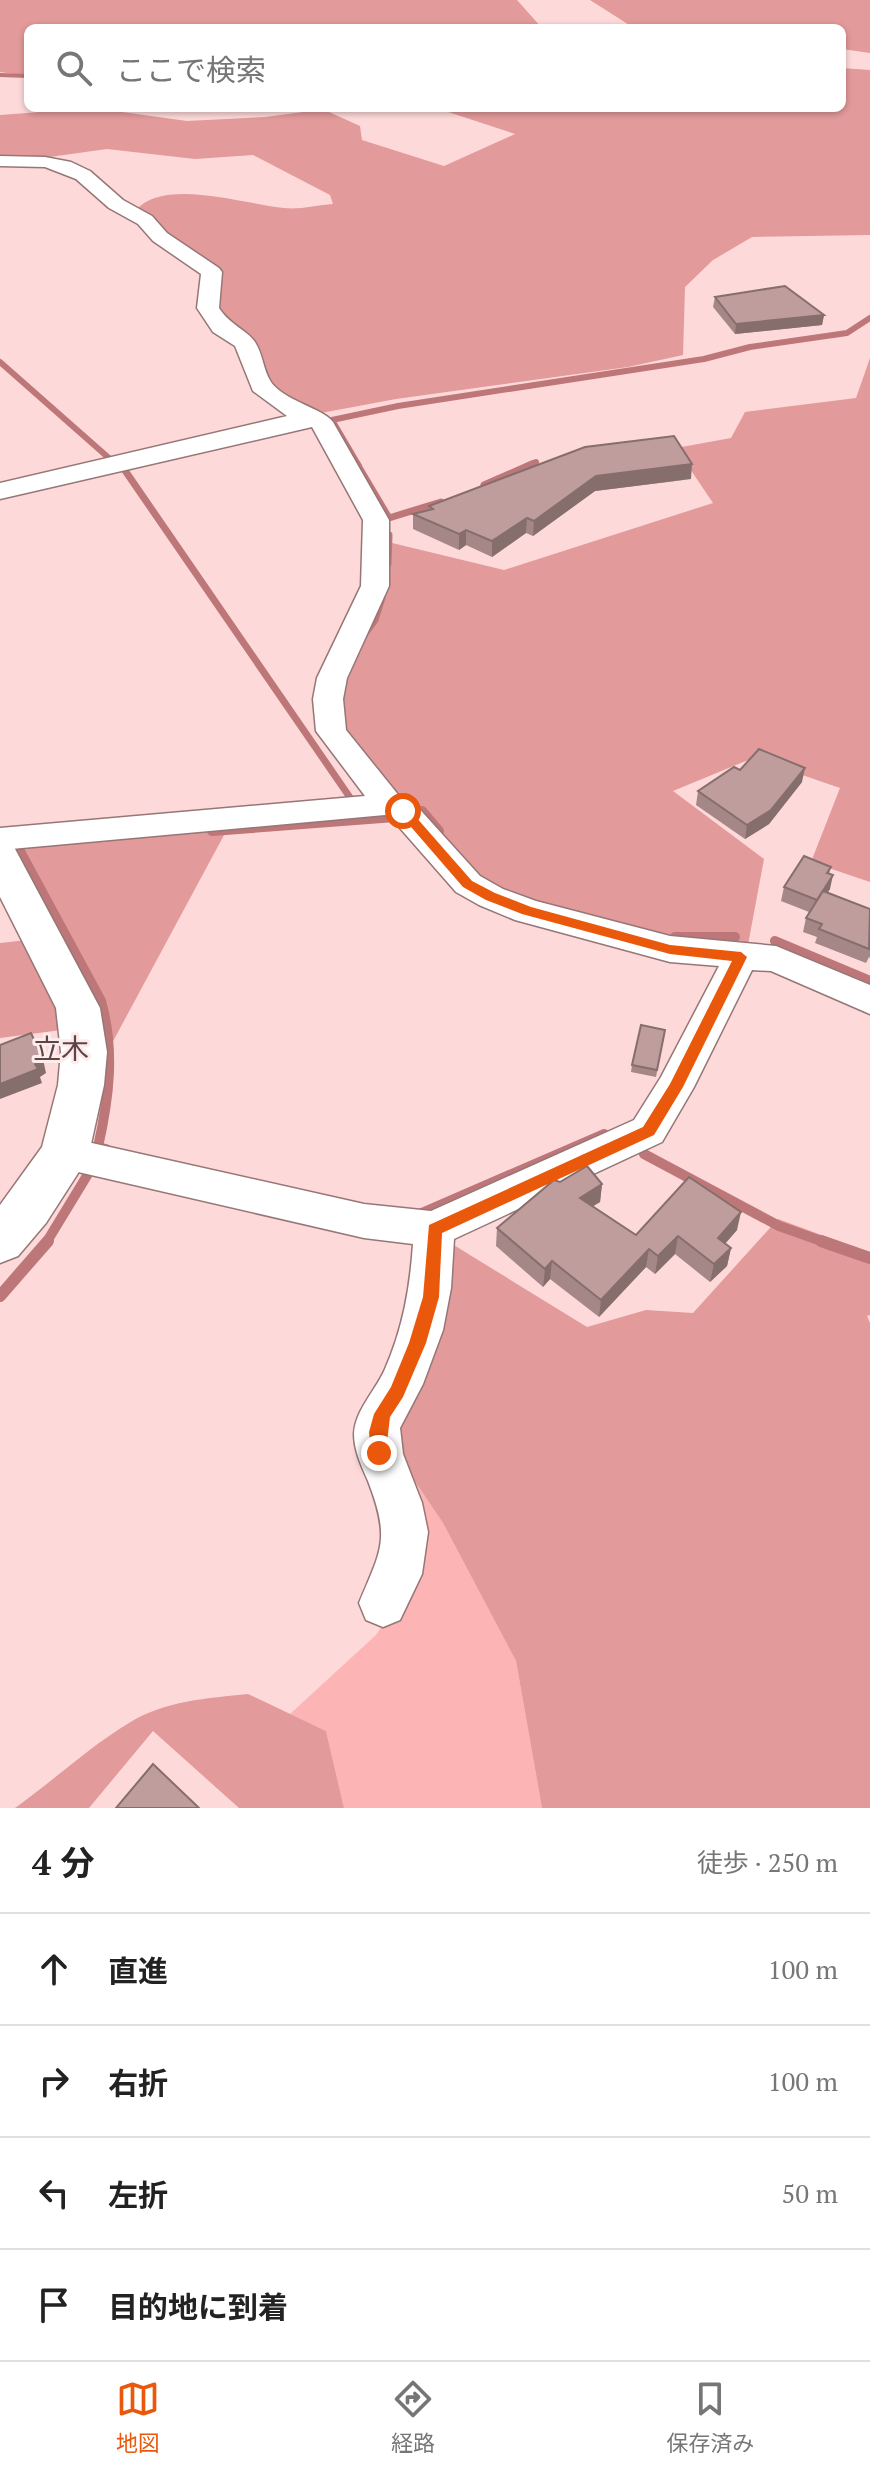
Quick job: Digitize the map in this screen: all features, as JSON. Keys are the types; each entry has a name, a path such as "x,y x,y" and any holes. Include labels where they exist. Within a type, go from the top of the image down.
{"street":[{"path":"0,161 55,163 77,172 116,204 145,220 160,237 212,272 208,308 212,317 244,342 261,386 298,413 321,422 376,520 375,586 332,678 328,699 331,731 468,884 527,911 670,949 776,959 870,1000"},
{"path":"0,491 313,417"},
{"path":"0,839 401,812"},
{"path":"0,857 78,1008 84,1052 81,1085 65,1153 28,1208 0,1241"},
{"path":"65,1153 364,1221 434,1229 648,1131 675,1087 741,957"},
{"path":"383,1603 399,1578 406,1543 397,1497 379,1453 377,1432 417,1343 431,1297 434,1229"}],"shaded area":[{"path":"0,0 517,0 538,24 24,24 24,75 0,72"},
{"path":"590,0 870,0 870,53 846,50 846,24 628,24"},
{"path":"846,68 870,70 870,235 752,237 713,260 685,287 683,355 628,367 396,399 321,413 306,411 266,384 215,310 216,272 135,211 148,201 165,195 206,195 268,206 302,208 333,204 330,195 253,155 195,159 107,149 28,160 0,158 0,115 40,112 122,112 187,121 329,112 360,126 362,140 444,166 515,134 448,112 846,112"},
{"path":"870,358 870,882 811,862 840,788 753,758 673,791 764,859 747,950 669,945 475,882 385,789 346,740 336,699 388,542 504,570 713,503 676,448 731,438 745,412 856,398"},
{"path":"230,824 97,1071 20,880 13,842"},
{"path":"27,940 69,1029 0,1038 0,943"},
{"path":"778,1219 870,1253 870,1315 867,1316 870,1323 870,1808 542,1808 516,1661 443,1523 389,1443 444,1239 587,1327 646,1310 693,1313"},
{"path":"389,1443 443,1523 516,1661 542,1808 344,1808 326,1731 290,1714 376,1635 408,1588"},
{"path":"248,1694 326,1731 344,1808 239,1808 153,1731 89,1808 15,1808 100,1743 143,1716 187,1702"}],"building":[{"path":"785,286 824,315 736,324 715,297"},
{"path":"674,436 692,464 596,476 534,521 527,518 492,541 466,530 459,534 413,514 433,509 429,506 585,447"},
{"path":"759,749 805,768 771,810 747,825 698,791 734,767 740,770"},
{"path":"804,856 831,867 827,873 833,875 817,900 784,887"},
{"path":"823,891 870,909 869,949 819,929 822,924 806,918"},
{"path":"641,1025 665,1030 657,1070 632,1065"},
{"path":"31,1033 43,1059 35,1064 38,1069 0,1084 0,1045"},
{"path":"587,1166 602,1184 580,1198 636,1235 689,1177 741,1212 718,1238 731,1248 714,1264 678,1236 658,1256 649,1249 601,1300 552,1261 545,1269 497,1228 554,1180 560,1182"},
{"path":"153,1764 199,1808 116,1808"}],"waterway":[{"path":"0,75 24,76"},
{"path":"359,466 332,420 398,406 704,359 750,347 847,333 870,318"},
{"path":"0,362 110,459"},
{"path":"527,466 536,462"},
{"path":"357,464 389,518 441,502"},
{"path":"484,485 532,464"},
{"path":"124,469 351,799"},
{"path":"388,564 389,535"},
{"path":"364,635 375,620 382,598"},
{"path":"212,831 395,817 422,811 439,831"},
{"path":"22,844 16,844 101,1001 108,1038 109,1074 98,1147 106,1149"},
{"path":"675,937 735,937"},
{"path":"775,941 870,981"},
{"path":"417,1215 604,1134"},
{"path":"644,1154 779,1226 827,1243"},
{"path":"46,1243 88,1174"},
{"path":"0,1296 48,1241"},
{"path":"821,1241 870,1258"}],"district":[{"name":"立木","path":"61,1049"}],"route":[{"path":"379,1453 377,1432 383,1414 397,1392 431,1297 434,1229 648,1131 675,1087 741,957 670,949 527,911 491,897 468,884 403,811"}]}
